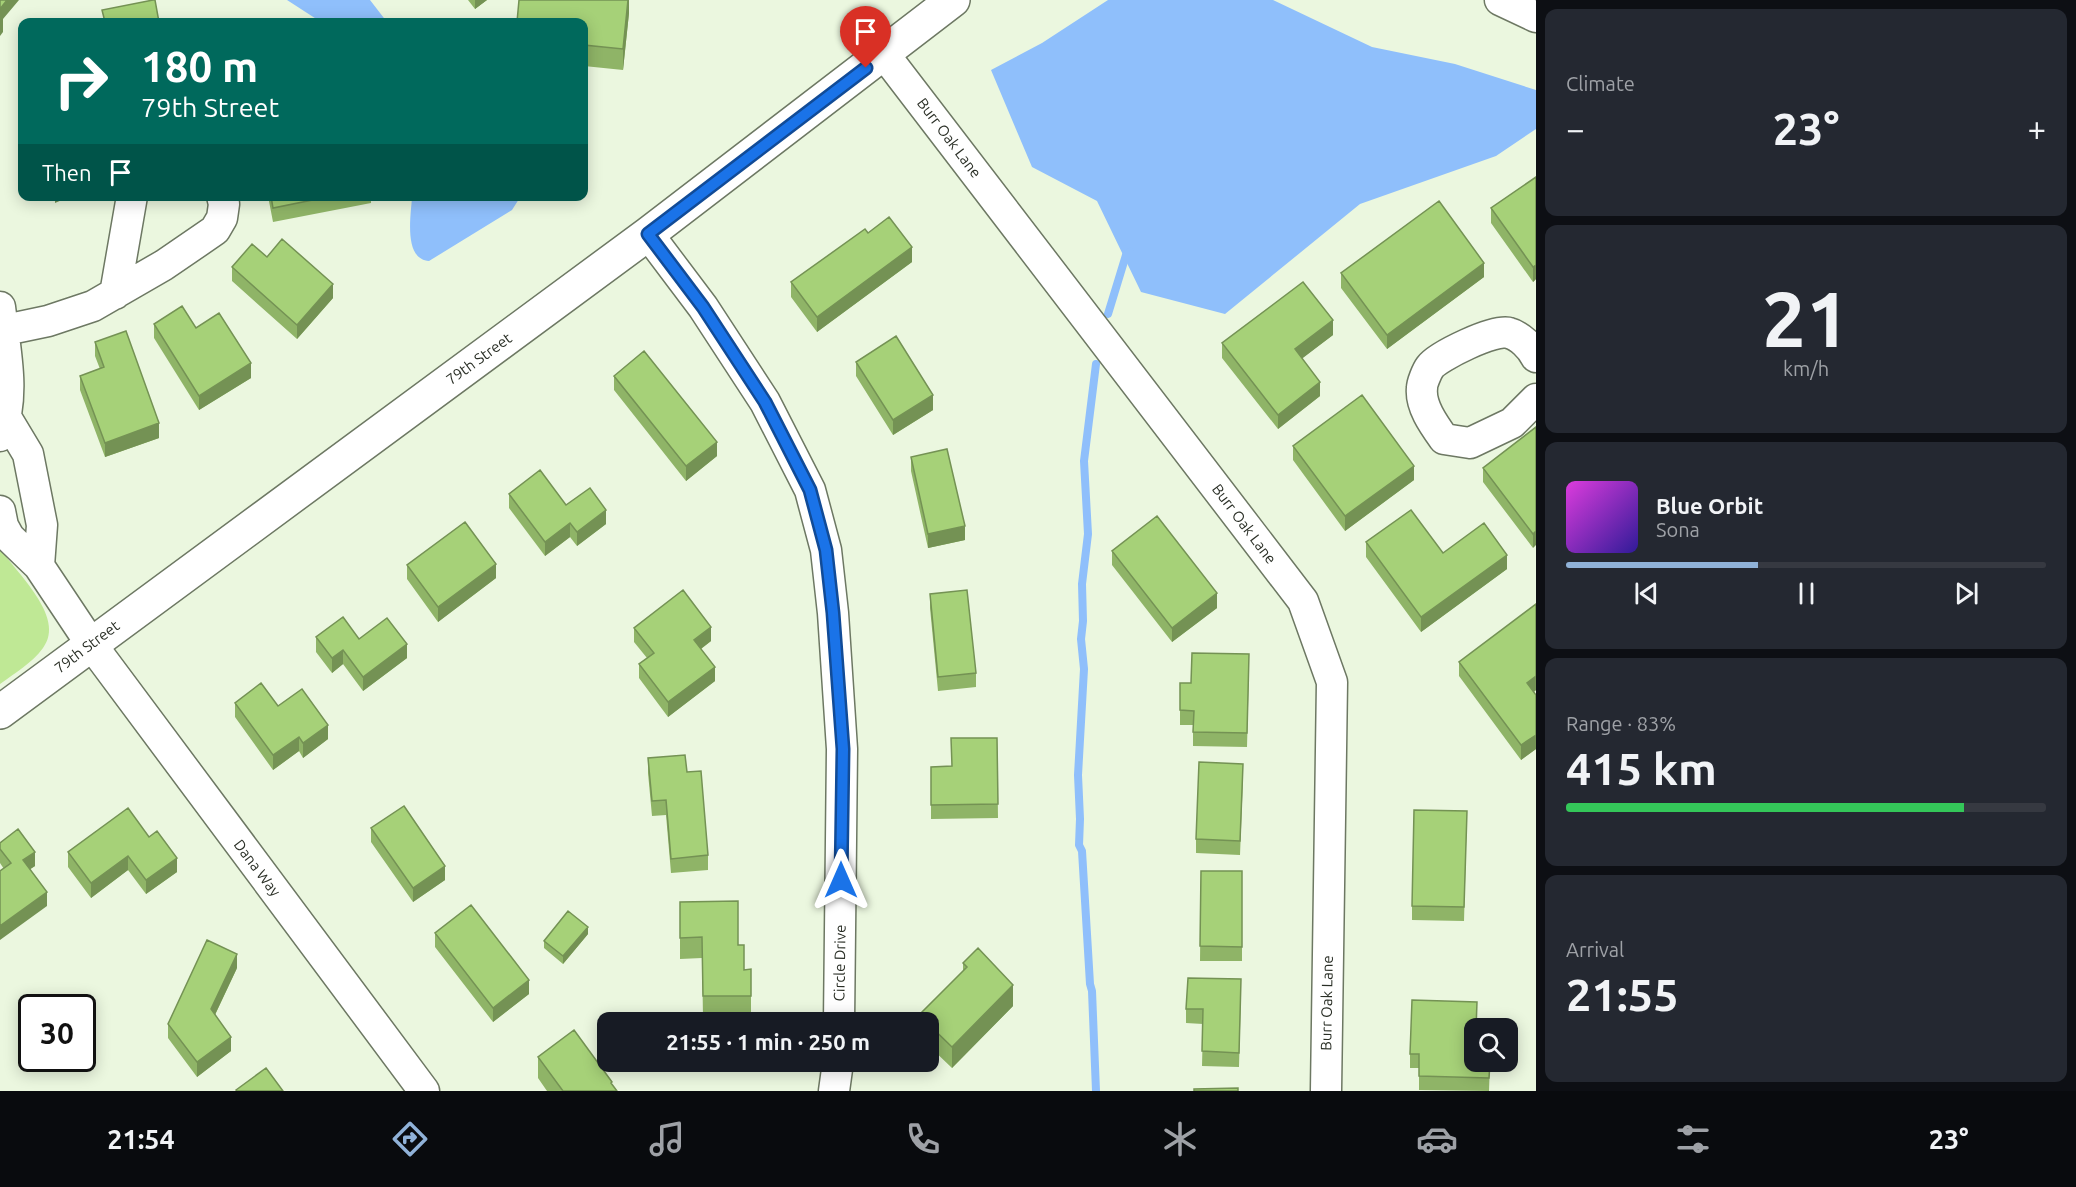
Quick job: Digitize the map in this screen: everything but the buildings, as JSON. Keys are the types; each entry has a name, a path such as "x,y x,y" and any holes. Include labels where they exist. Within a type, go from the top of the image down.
{"street":[{"name":"79th Street","path":"0,712 648,234 953,0"},
{"path":"1500,0 1536,17"},
{"name":"Burr Oak Lane","path":"884,54 1303,601 1332,681 1326,1091"},
{"path":"115,294 131,201"},
{"path":"39,566 42,525 28,454 2,425 9,391 1,323 72,315 115,294 164,266 215,231 222,218 223,201"},
{"name":"Circle Drive","path":"648,234 703,307 765,402 810,490 826,550 843,749 839,1012"},
{"path":"1534,349 1509,333 1499,332 1471,341 1430,366 1421,389 1428,416 1444,438 1470,443 1512,423 1536,399"},
{"name":"Dana Way","path":"0,511 3,526 9,537 39,566 91,644 424,1091"},
{"path":"834,1091 837,1072"}],"green space":[{"path":"0,548 27,582 44,609 49,623 49,636 43,648 34,658 0,684"}],"water":[{"path":"287,0 370,0 384,18 315,18"},
{"path":"1108,0 1273,0 1372,47 1455,64 1536,90 1536,129 1496,156 1360,204 1225,314 1141,292 1097,201 1032,167 991,70 1042,43"},
{"path":"412,201 518,201 512,210 429,261 415,253 410,225"}],"waterway":[{"path":"1108,314 1126,255 1130,252"},
{"path":"1096,364 1084,461 1088,534 1082,584 1081,639 1084,669 1078,775 1079,845 1082,851 1092,991 1096,1091"}],"route":[{"path":"841,880 843,749 833,613 826,550 810,490 765,402 703,307 648,234 866,68"}]}
